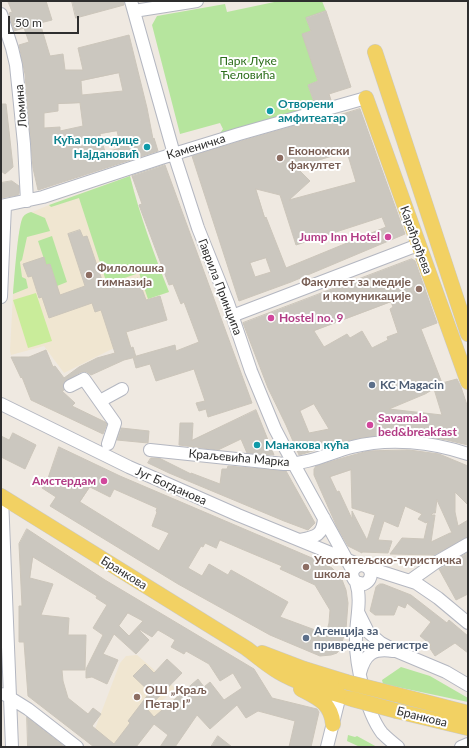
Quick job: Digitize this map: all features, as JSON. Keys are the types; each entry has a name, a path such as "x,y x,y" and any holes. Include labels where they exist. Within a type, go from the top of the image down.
{"main road":[{"name":"Карађорђева","path":"375,52 468,334"},
{"name":"Карађорђева","path":"366,98 468,382"},
{"name":"Бранкова","path":"2,497 246,648 280,673 346,697 468,728"},
{"name":"Бранкова","path":"246,648 304,669 346,682 468,713"},
{"path":"280,673 293,684 326,704 332,716 333,724"}],"street":[{"path":"133,6 197,1"},
{"name":"Гаврила Принципа","path":"133,6 174,154 198,228 258,389 275,430 293,464 346,559 361,577"},
{"name":"Ломина","path":"1,14 12,48 19,87 27,201"},
{"name":"Каменичка","path":"3,205 43,197 239,134 366,98"},
{"path":"1,297 3,205"},
{"path":"232,316 418,245"},
{"path":"70,386 84,379 115,423 108,444"},
{"path":"100,401 122,388"},
{"name":"Југ Богданова","path":"1,404 130,467 231,512 346,559"},
{"name":"Краљевића Марка","path":"150,450 293,464 304,462 353,446 386,442 424,444 468,454"},
{"path":"2,497 5,694 12,747"},
{"path":"300,540 310,538 318,534 322,530 324,518"},
{"path":"411,580 435,563 468,544"},
{"path":"398,747 382,732 376,722 364,690 357,661 356,644 361,577 384,573 411,580 431,592 468,623"},
{"path":"358,611 368,632 381,643 446,672 468,685"},
{"path":"360,674 366,658 370,654 381,650 396,651"},
{"path":"5,694 77,747"},
{"path":"327,747 333,724 346,697"},
{"path":"461,747 468,744"}],"shaded area":[{"name":"Филолошка гимназија","path":"130,176 138,207 169,292 119,309 130,342 110,350 64,373 44,346 11,355 13,294 18,238 22,218 25,215 49,205"},
{"name":"ОШ „Краљ Петар I”","path":"137,655 175,688 157,706 164,711 136,747 94,747 95,729 120,663 126,656"}],"green space":[{"name":"Парк Луке Ћеловића","path":"279,1 322,1 326,11 306,18 311,31 303,34 318,81 308,85 317,111 218,136 223,129 220,123 180,134 152,25 157,16 225,4 227,12"},
{"path":"130,176 138,206 169,292 148,299 139,273 107,284 79,198 51,207 49,205"},
{"path":"31,212 45,218 50,231 27,237 22,260 20,262 22,277 26,279 28,288 13,294 19,230 23,217"},
{"path":"52,236 67,282 57,286 50,264 46,265 38,241"},
{"path":"36,293 52,341 28,348 13,300"},
{"path":"401,667 430,676 468,698 468,702 383,684 382,680"},
{"path":"348,735 355,737 357,736 377,747 360,747 347,741"}],"building":[{"path":"8,1 46,1 52,20 40,23 50,56 63,54 65,70 83,70 78,48 129,35 153,139 154,138 158,151 38,190 33,168 25,74 19,45 29,42 24,28 14,31 9,13 12,12","holes":["119,73 123,91 82,95 81,81","80,103 83,126 60,131 60,127 44,128 44,113 58,111 58,104","117,131 121,148 105,152 100,134"]},
{"path":"72,1 124,1 124,5 76,18"},
{"path":"326,11 351,87 329,94 331,100 322,103 314,102 308,85 318,81 302,34 311,31 306,18"},
{"path":"1,104 6,104 13,167 5,174 1,171"},
{"path":"360,109 405,234 291,282 239,301 192,156 315,120 315,122","holes":["347,152 356,182 289,200 310,181 296,167","256,189 280,195 296,245 382,217 386,227 286,268 266,217 265,218","266,258 271,272 255,277 250,263"]},
{"path":"165,165 252,403 208,417 206,409 199,411 196,403 205,401 194,369 156,381 150,364 136,368 133,357 175,345 176,351 199,342 184,302 181,304 173,284 169,285 139,205 142,204 132,176"},
{"path":"12,181 19,186 18,195 1,198 1,183"},
{"path":"80,230 83,237 87,236 105,289 138,278 146,300 160,296 167,320 126,332 131,348 133,347 136,357 124,360 91,375 87,372 81,372 64,382 64,390 62,391 75,403 72,406 107,424 103,434 31,400 22,377 21,378 11,357 29,357 46,350 53,367 55,366 64,378 79,367 97,358 115,353 101,310 95,312 92,303 49,318 42,297 39,298 32,276 28,277 23,264 44,257 46,265 50,264 60,295 85,286 68,234"},
{"path":"412,259 415,261 437,323 421,329 442,383 457,379 461,387 468,408 468,445 426,436 396,434 350,440 299,455 268,388 243,323","holes":["391,302 393,307 390,309 398,333 387,337 388,340 372,348 362,331 350,338 347,334 324,347 314,331","434,389 442,415 389,409","314,404 329,429 309,433 300,411"]},
{"path":"256,410 274,455 247,453 241,439 218,450 179,445 180,423 193,423 192,440"},
{"path":"121,428 149,431 148,443 117,440"},
{"path":"13,433 36,445 25,469 1,457 1,436 9,440"},
{"path":"59,447 120,476 312,558 332,568 341,577 346,590 348,603 346,629 340,649 337,653 320,656 270,635 178,584 50,506 56,497 42,488 48,478","holes":["90,487 110,497 114,489 157,508 152,526 169,533 159,551 80,502","220,540 282,566 280,569 315,585 330,610 326,634 280,617 288,602 231,570 228,575 209,564 202,576 188,568 201,546 203,547 205,543 216,548"]},
{"path":"409,450 439,454 468,466 468,505 455,492 455,512 458,526 468,520 468,537 434,555 390,554 402,538 424,539 428,521 426,523 418,519 422,514 405,506 398,527 384,521 378,540 392,541 388,553 362,553 348,546 337,527 314,475 314,469 316,466 368,451","holes":["351,470 352,508 375,515 367,540 352,511 352,519 339,491 337,492 330,477","437,500 452,533 431,542 435,515 431,515 435,513"]},
{"path":"151,458 159,458 191,474 220,484 222,469 227,469 228,466 286,471 315,523 308,530 284,521 169,473 148,463"},
{"path":"27,529 105,580 254,669 272,698 317,709 319,712 311,747 289,747 295,721 258,711 246,718 237,705 210,729 197,715 175,747 160,747 168,735 154,724 136,747 94,747 28,696 24,642 19,642 19,606 22,606 19,544","holes":["33,557 97,596 96,598 107,605 93,628 103,635 86,669 86,678 92,677 107,684 118,660 103,654 114,634 136,654 149,640 137,628 152,637 158,630 175,640 171,647 184,654 186,651 209,664 220,681 233,673 242,688 224,700 210,682 204,687 198,679 154,717 147,709 182,673 167,659 154,673 145,664 133,676 150,692 128,721 130,723 114,744 92,726 101,714 93,708 88,714 68,698 63,681 62,670 85,670 86,635 68,635 69,618 41,615 53,584 30,578","128,613 143,621 129,636 119,626"]},
{"path":"468,553 468,594 456,600 439,569"},
{"path":"380,584 411,595 447,623 449,620 468,636 468,653 455,643 435,656 429,647 431,645 420,636 431,622 407,603 405,608 398,605 394,615 375,615 370,611 376,587"},
{"path":"27,717 65,747 28,747"},
{"path":"218,736 232,747 211,747"}],"place":[{"name":"Отворени амфитеатар","path":"270,111"},
{"name":"Кућа породице Најдановић","path":"147,147"},
{"name":"Економски факултет","path":"280,158"},
{"name":"Jump Inn Hotel","path":"388,237"},
{"name":"Филолошка гимназија","path":"89,275"},
{"name":"Факултет за медије и комуникације","path":"419,289"},
{"name":"Hostel no. 9","path":"271,318"},
{"name":"KC Magacin","path":"372,385"},
{"name":"Savamala bed&breakfast","path":"370,425"},
{"name":"Манакова кућа","path":"257,445"},
{"name":"Амстердам","path":"104,481"},
{"name":"Угоститељско-туристичка школа","path":"306,567"},
{"name":"Агенција за привредне регистре","path":"306,638"},
{"name":"ОШ „Краљ Петар I”","path":"137,697"}]}
